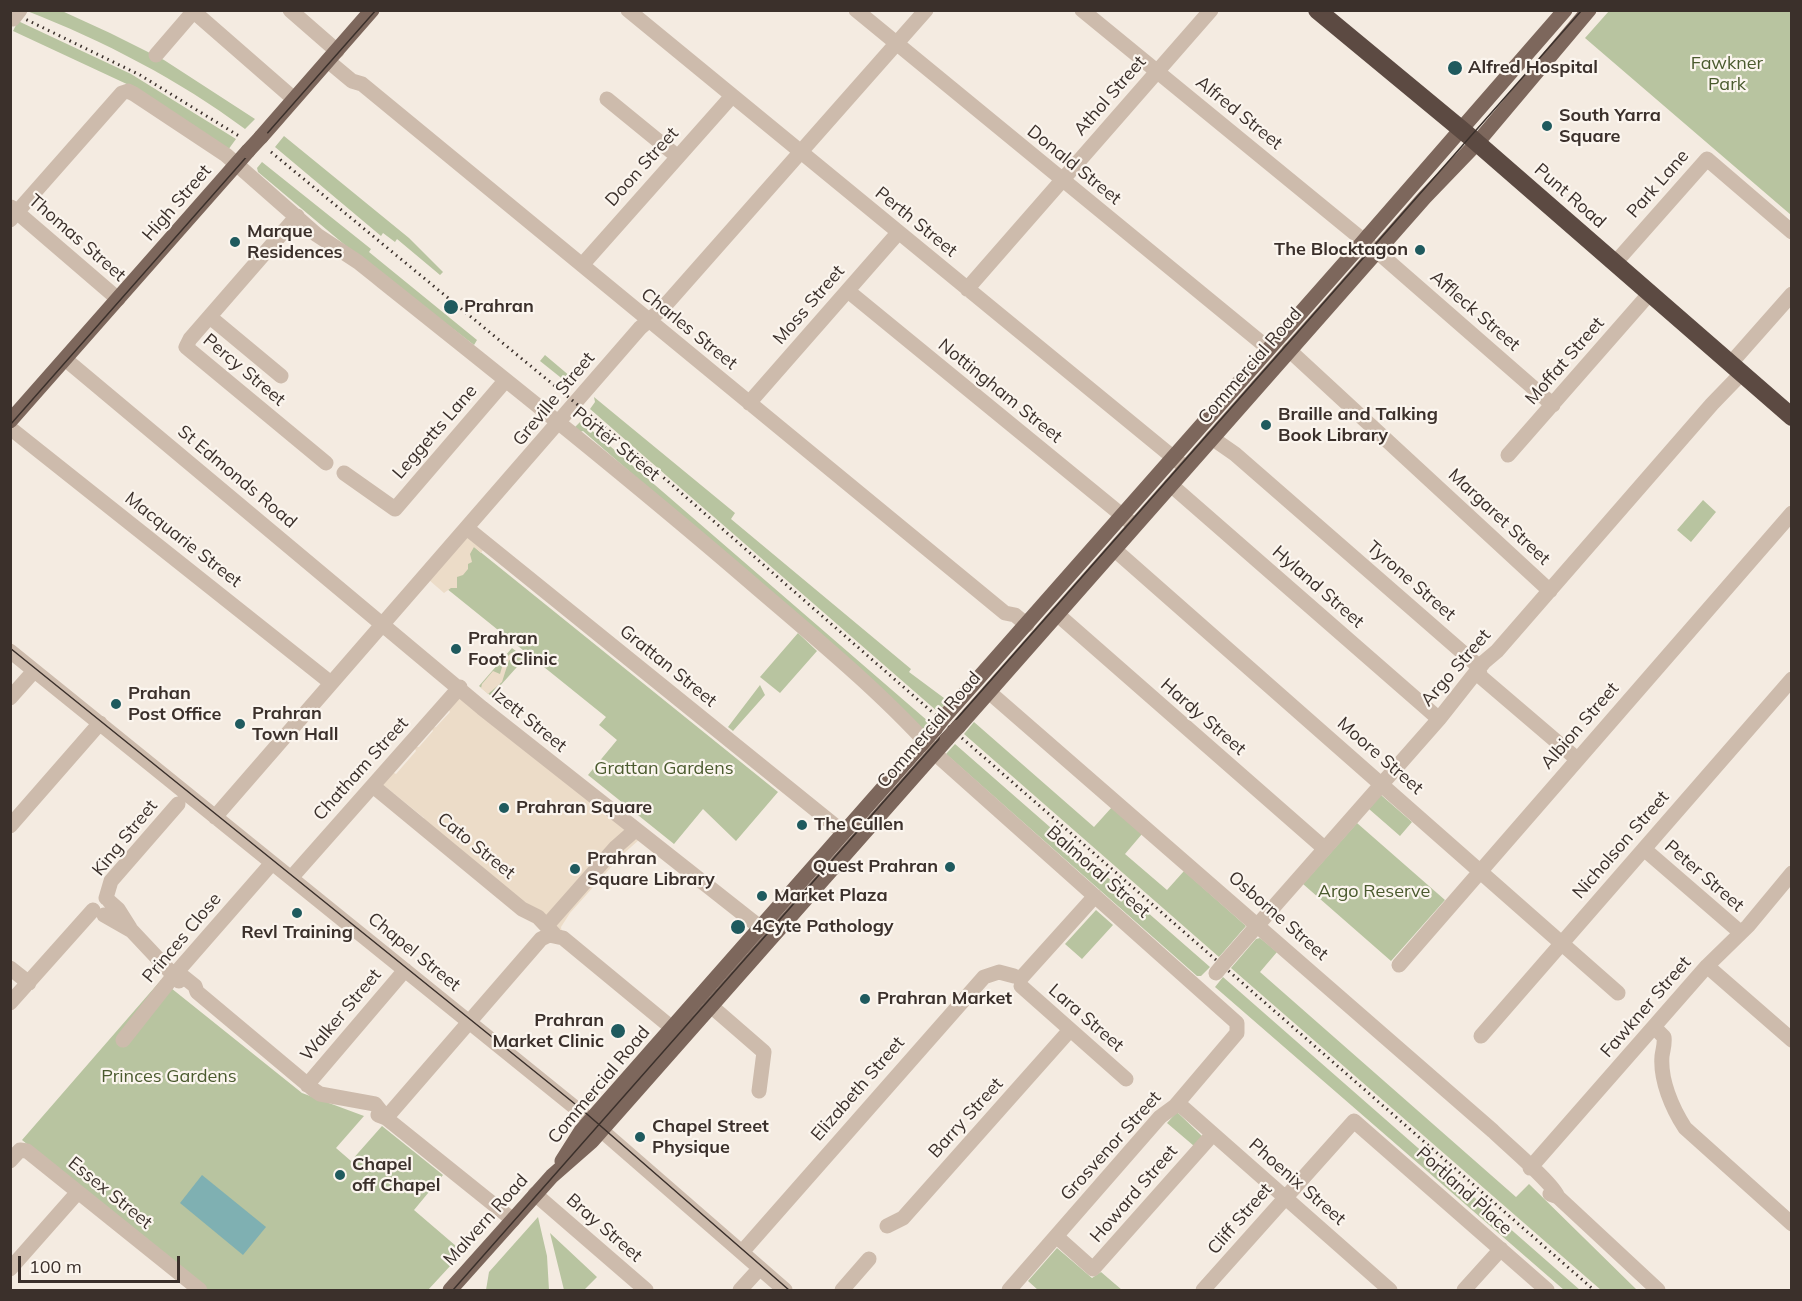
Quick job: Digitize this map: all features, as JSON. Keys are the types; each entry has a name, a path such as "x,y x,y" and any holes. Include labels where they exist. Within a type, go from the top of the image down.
{"highway":[{"name":"Punt Road","path":"1317,10 1461,129 1791,417"}],"main road":[{"name":"High Street","path":"10,421 372,10"},
{"name":"Commercial Road","path":"596,1126 672,1028 763,930 843,832 931,742 947,739 1289,350 1461,129 1565,10"},
{"name":"Commercial Road","path":"552,1176 596,1126 711,1006 931,742 945,716 1126,519 1269,349 1368,246 1477,143 1589,10"},
{"name":"Malvern Road","path":"450,1290 552,1176"}],"street":[{"name":"Charles Street","path":"290,10 352,81 362,84 1005,613 1015,615 1027,625"},
{"name":"Perth Street","path":"628,10 1177,460"},
{"name":"Donald Street","path":"856,10 1269,349"},
{"name":"Greville Street","path":"216,817 560,421 802,152 926,10"},
{"name":"Alfred Street","path":"1082,10 1368,246"},
{"name":"Athol Street","path":"968,289 1211,10"},
{"path":"156,55 192,11 294,99"},
{"name":"Porter Street","path":"13,213 126,91 135,94 237,164 317,235 358,262 553,420 560,421 794,620 931,742"},
{"name":"Doon Street","path":"582,265 732,96"},
{"path":"607,99 678,157"},
{"name":"Park Lane","path":"1615,262 1707,159 1791,232"},
{"name":"Thomas Street","path":"13,213 118,299"},
{"name":"Percy Street","path":"297,216 187,342 187,349 326,463"},
{"name":"Moss Street","path":"749,403 898,233"},
{"name":"Affleck Street","path":"1368,246 1553,405"},
{"name":"Nottingham Street","path":"848,291 1126,519"},
{"name":"Moffat Street","path":"1508,455 1650,292"},
{"name":"Argo Street","path":"1201,990 1712,404 1791,294"},
{"path":"210,317 281,376"},
{"name":"Margaret Street","path":"1289,350 1550,591"},
{"name":"St Edmonds Road","path":"65,359 384,624"},
{"name":"Leggetts Lane","path":"344,473 395,509 505,381"},
{"name":"Macquarie Street","path":"10,428 331,683"},
{"name":"Tyrone Street","path":"1212,438 1235,454 1476,664 1482,678 1577,759"},
{"name":"Hyland Street","path":"1171,485 1439,719"},
{"name":"Albion Street","path":"1399,965 1791,513"},
{"name":"Grattan Street","path":"468,529 843,832"},
{"name":"Moore Street","path":"1115,550 1618,993"},
{"name":"Hardy Street","path":"1057,614 1324,848"},
{"name":"Izett Street","path":"384,624 604,806 641,831 763,930"},
{"name":"Chapel Street","path":"10,651 596,1126 785,1290"},
{"path":"10,698 34,671"},
{"name":"Nicholson Street","path":"1481,1036 1791,679"},
{"name":"Chatham Street","path":"291,878 460,687"},
{"name":"Osborne Street","path":"989,692 1492,1131 1533,1171 1543,1188 1558,1197 1658,1290"},
{"path":"10,826 100,723"},
{"name":"Balmoral Street","path":"931,742 1239,1027"},
{"name":"Cato Street","path":"373,786 522,909 538,917 672,1028"},
{"name":"King Street","path":"10,1003 103,906 111,881 178,804"},
{"path":"387,1118 551,930 616,848 633,832"},
{"name":"Peter Street","path":"1644,849 1740,932"},
{"name":"Princes Close","path":"123,1040 175,974 273,863"},
{"name":"Fawkner Street","path":"1533,1171 1649,1032 1707,966 1754,920 1791,873"},
{"path":"1019,980 1095,896"},
{"path":"103,906 128,921 132,931 190,992 197,992 320,1094 381,1109 387,1118 513,1220"},
{"path":"1707,966 1791,1040"},
{"path":"10,968 29,983"},
{"name":"Walker Street","path":"309,1083 405,970"},
{"name":"Elizabeth Street","path":"741,1252 984,977 999,972 1019,980"},
{"name":"Lara Street","path":"1019,980 1070,1030 1126,1079"},
{"path":"711,1006 764,1052 759,1091"},
{"name":"Grosvenor Street","path":"1009,1290 1160,1117 1178,1103 1237,1033 1239,1027"},
{"name":"Barry Street","path":"887,1226 903,1218 1070,1030"},
{"path":"1649,1032 1662,1055 1670,1100 1685,1128 1788,1215"},
{"name":"Phoenix Street","path":"1178,1103 1390,1290"},
{"name":"Cliff Street","path":"1203,1290 1354,1121"},
{"name":"Portland Place","path":"1354,1121 1547,1290"},
{"name":"Howard Street","path":"1056,1236 1093,1269 1213,1134"},
{"name":"Essex Street","path":"10,1161 24,1149 200,1290"},
{"path":"10,1269 78,1192"},
{"name":"Bray Street","path":"535,1194 646,1290"},
{"path":"1464,1290 1501,1249"},
{"path":"842,1290 869,1259"},
{"path":"740,1290 760,1268"}],"green space":[{"path":"27,11 62,11 110,33 164,60 255,119 245,129 194,94 140,63 84,35"},
{"name":"Fawkner Park","path":"1609,11 1791,11 1791,215 1585,38"},
{"path":"18,21 131,74 236,139 228,150 131,86 13,31"},
{"path":"284,136 409,238 443,272 440,275 397,239 395,242 383,233 381,236 275,147"},
{"path":"262,162 371,249 369,252 477,340 474,345 358,256 258,172 257,168"},
{"path":"545,355 574,382 570,385 540,361"},
{"path":"594,397 735,513 731,519 911,669 909,672 948,701 938,712 590,409 595,402"},
{"path":"581,421 929,722 922,731 794,615 583,431 580,432 575,427"},
{"path":"1703,500 1716,512 1691,542 1677,530"},
{"name":"Grattan Gardens","path":"468,542 778,792 736,841 703,809 674,844 588,775 617,740 599,725 606,717 436,580"},
{"path":"798,633 817,651 780,693 760,677"},
{"path":"512,648 525,658 491,696 479,686"},
{"path":"760,685 765,695 733,731 728,727"},
{"path":"974,722 1094,827 1112,807 1142,834 1125,854 1167,890 1184,871 1246,926 1219,957 964,734"},
{"path":"955,744 1210,967 1201,976 1197,976 946,754"},
{"path":"1381,795 1412,822 1400,836 1369,809"},
{"name":"Argo Reserve","path":"1357,823 1445,900 1391,961 1303,884"},
{"path":"1096,910 1113,925 1082,959 1065,944"},
{"path":"1260,938 1277,952 1260,972 1516,1197 1529,1184 1637,1290 1601,1290 1231,968 1256,939"},
{"path":"1223,977 1580,1290 1564,1290 1215,987"},
{"name":"Princes Gardens","path":"161,980 302,1093 364,1116 336,1148 351,1161 382,1126 443,1175 414,1210 463,1252 428,1290 206,1290 22,1140"},
{"path":"1177,1112 1202,1136 1194,1146 1167,1123"},
{"path":"538,1217 547,1256 549,1290 486,1290 489,1272"},
{"path":"550,1233 597,1277 584,1290 564,1290"},
{"path":"1057,1248 1092,1278 1101,1272 1122,1290 1038,1290 1028,1281"}],"shaded area":[{"path":"466,536 483,550 481,553 474,547 470,554 472,562 468,564 468,569 463,575 457,577 457,588 451,588 444,593 429,580"},
{"path":"511,653 516,654 516,657 509,660 502,682 488,694 481,688 482,684 493,671 500,674 504,660"},
{"name":"Prahran Square","path":"462,697 641,838 621,856 570,913 561,927 562,933 423,821 424,818 382,784 392,772 396,774 416,751 414,747 419,747 433,731 431,728 436,727 450,712 448,708"}],"water":[{"path":"202,1175 266,1227 243,1255 180,1203"}],"tram line":[{"path":"10,425 376,10"},
{"path":"453,1290 1582,10"},
{"path":"10,648 580,1108 789,1290"}],"railway":[{"path":"21,17 140,75 239,136"},
{"path":"271,152 624,443 1594,1290"}],"place":[{"name":"Alfred Hospital","path":"1455,68"},
{"name":"South Yarra Square","path":"1547,126"},
{"name":"Marque Residences","path":"235,242"},
{"name":"The Blocktagon","path":"1420,250"},
{"name":"Prahran","path":"451,307"},
{"name":"Braille and Talking Book Library","path":"1266,425"},
{"name":"Prahran Foot Clinic","path":"456,649"},
{"name":"Prahan Post Office","path":"116,704"},
{"name":"Prahran Town Hall","path":"240,724"},
{"name":"Prahran Square","path":"504,808"},
{"name":"The Cullen","path":"802,825"},
{"name":"Quest Prahran","path":"950,867"},
{"name":"Prahran Square Library","path":"575,869"},
{"name":"Market Plaza","path":"762,896"},
{"name":"Revl Training","path":"297,913"},
{"name":"4Cyte Pathology","path":"738,927"},
{"name":"Prahran Market","path":"865,999"},
{"name":"Prahran Market Clinic","path":"618,1031"},
{"name":"Chapel Street Physique","path":"640,1137"},
{"name":"Chapel off Chapel","path":"340,1175"}]}
